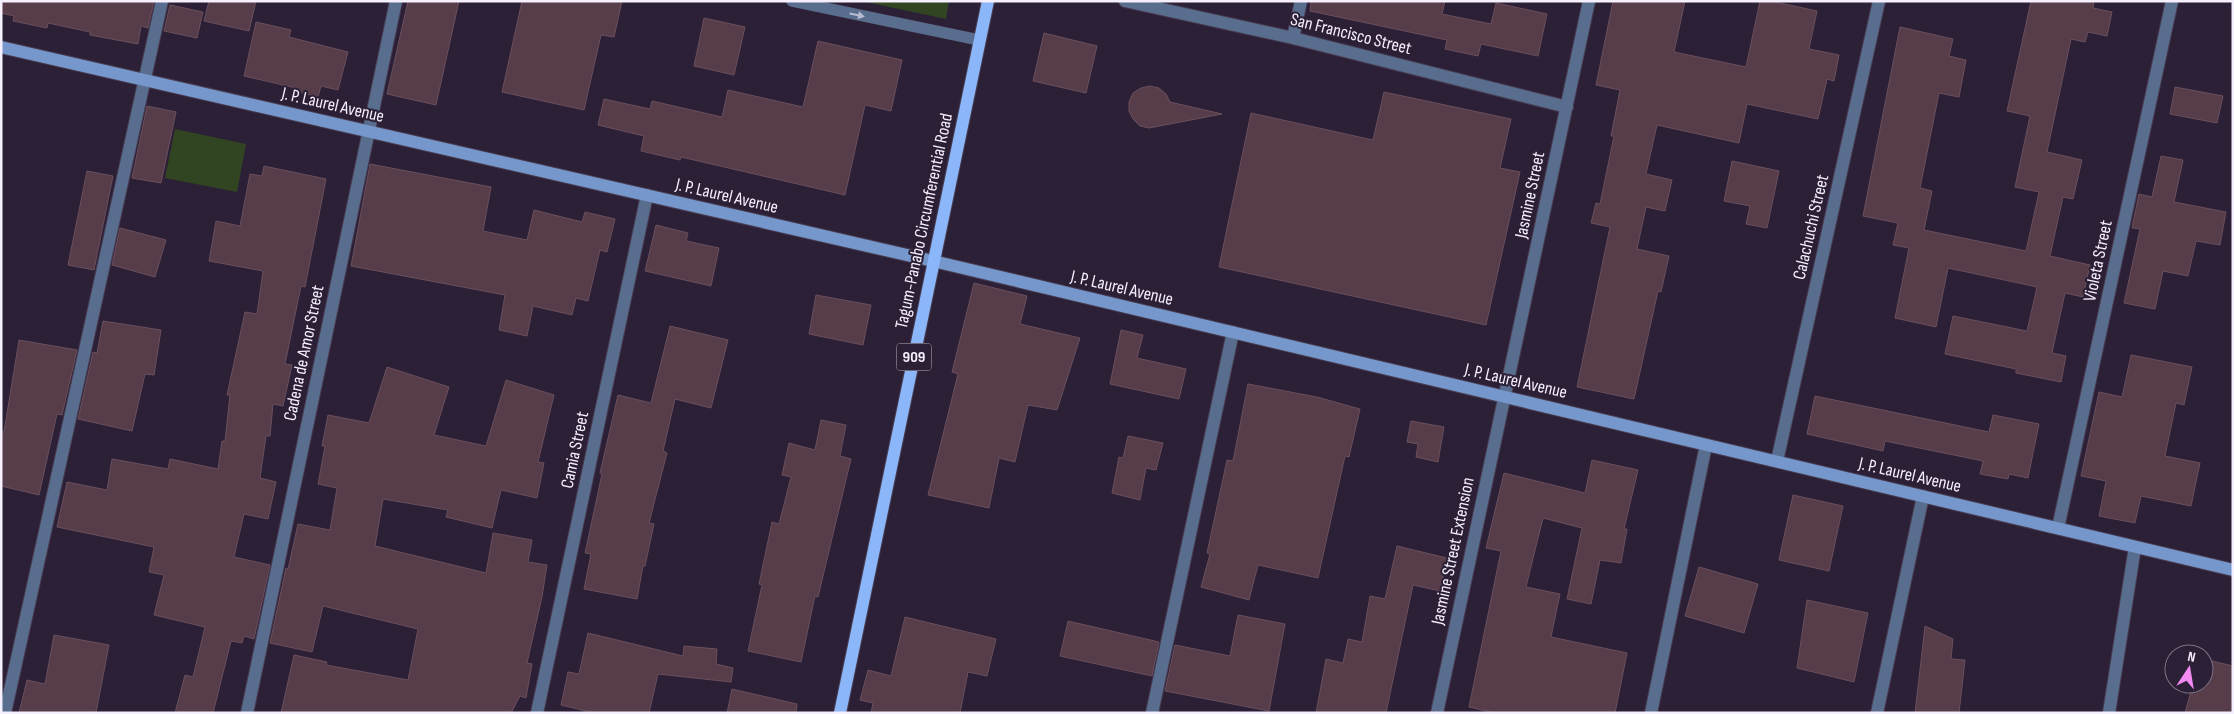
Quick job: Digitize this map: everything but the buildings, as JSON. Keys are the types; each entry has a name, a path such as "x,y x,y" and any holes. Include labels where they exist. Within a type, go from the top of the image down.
{"main road":[{"name":"Tagum-Panabo Circumferential Road","path":"840,713 988,1"}],"street":[{"path":"5,713 162,1"},
{"name":"Cadena de Amor Street","path":"247,713 396,1"},
{"name":"San Francisco Street","path":"1125,1 1293,38 1567,107"},
{"path":"1293,38 1301,1"},
{"name":"Jasmine Street","path":"1504,396 1589,1"},
{"name":"Calachuchi Street","path":"1777,461 1879,1"},
{"name":"Violeta Street","path":"2058,528 2172,1"},
{"name":"J. P. Laurel Avenue","path":"1,47 933,261 2233,570"},
{"name":"Camia Street","path":"537,713 646,195"},
{"path":"1152,713 1233,332"},
{"name":"Jasmine Street Extension","path":"1437,713 1504,396"},
{"path":"1651,713 1706,445"},
{"path":"1877,713 1923,496"},
{"path":"2108,713 2135,547"}],"lane":[{"path":"792,1 979,40"}],"green space":[{"path":"861,1 949,1 946,19"},
{"path":"175,129 246,144 237,192 165,178"}]}
